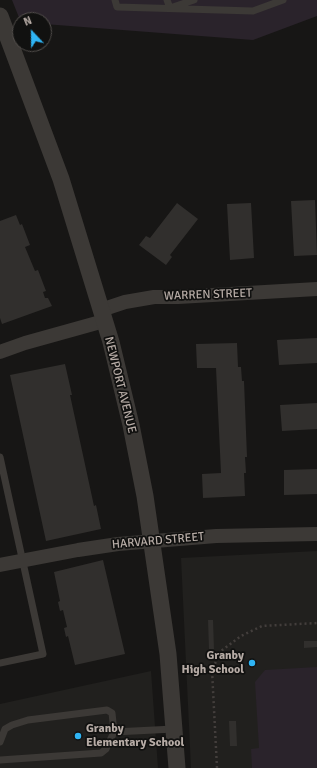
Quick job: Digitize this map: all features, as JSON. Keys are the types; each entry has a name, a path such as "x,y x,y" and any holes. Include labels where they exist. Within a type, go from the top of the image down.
{"street":[{"name":"NEWPORT AVENUE","path":"0,16 61,179 103,315 131,424 153,541 168,654 177,768"},
{"name":"WARREN STREET","path":"0,352 103,315 125,302 154,297 317,289"},
{"name":"HARVARD STREET","path":"0,565 84,549 153,541 216,536 317,534"}],"lane":[{"path":"115,0 117,7 253,11 284,0"},
{"path":"166,0 170,8"},
{"path":"170,8 194,0"},
{"path":"0,457 43,654 0,663"},
{"path":"0,742 5,729 28,720 107,710 112,713 114,732 106,749 101,753 0,760"},
{"path":"114,732 174,729"}],"path":[{"path":"217,768 212,670 222,651 241,636 262,626 317,623"}],"shaded area":[{"path":"12,0 317,0 317,16 253,40 52,25 52,12 17,12"},
{"name":"Granby High School","path":"317,551 317,768 191,768 181,558"},
{"path":"317,667 317,768 252,768 251,749 259,748 255,682 265,670"},
{"name":"Granby Elementary School","path":"151,671 158,768 0,768 0,704"}],"building":[{"path":"315,200 317,255 294,256 291,201"},
{"path":"177,203 198,219 170,255 172,257 166,265 139,245 146,236 150,238"},
{"path":"251,203 254,258 230,260 227,204"},
{"path":"16,215 20,225 22,224 30,245 25,247 35,271 38,270 46,291 43,292 45,298 48,298 52,306 2,324 0,318 0,221"},
{"path":"317,338 317,363 279,365 277,340"},
{"path":"237,343 238,367 241,367 242,381 244,381 247,457 245,457 246,473 244,473 245,496 203,498 202,474 221,473 216,368 197,368 196,344"},
{"path":"65,364 72,395 70,395 94,506 96,505 101,529 46,541 10,375"},
{"path":"317,403 317,429 282,431 280,405"},
{"path":"317,469 317,494 284,495 284,470"},
{"path":"103,560 125,654 75,665 68,636 66,637 64,628 67,627 63,610 60,611 58,602 60,601 54,572"},
{"path":"208,620 213,620 214,649 209,649"},
{"path":"304,641 317,641 317,647 304,648"},
{"path":"229,721 236,721 237,746 230,746"}],"place":[{"name":"Granby High School","path":"252,663"},
{"name":"Granby Elementary School","path":"78,736"}]}
